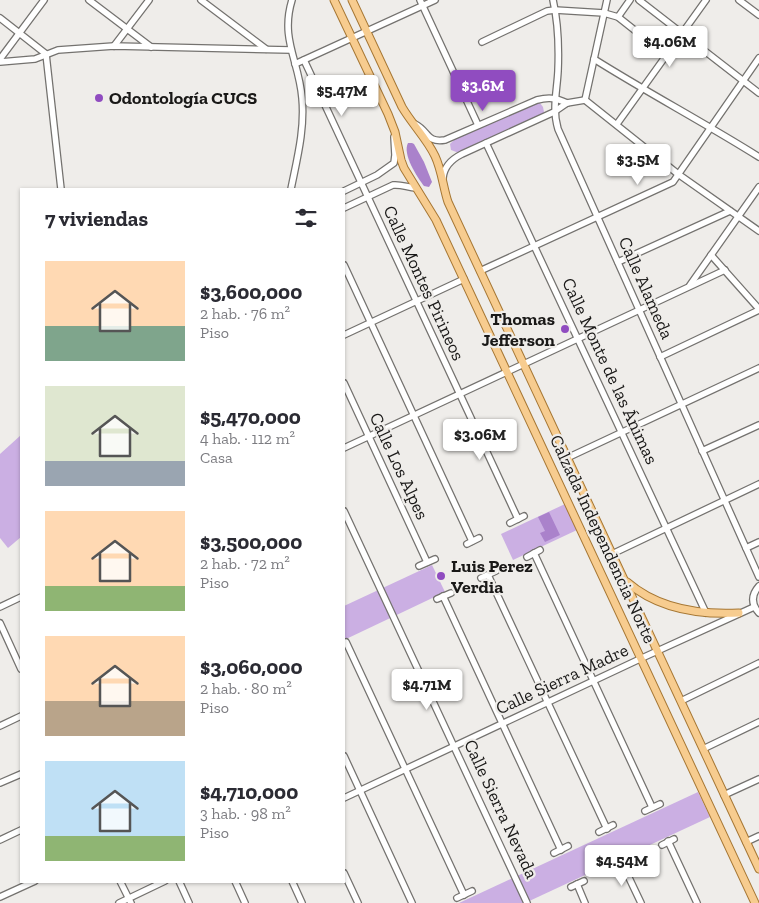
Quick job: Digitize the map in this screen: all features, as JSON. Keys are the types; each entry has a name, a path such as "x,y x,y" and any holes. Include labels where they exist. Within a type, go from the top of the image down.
{"main road":[{"name":"Calzada Independencia Norte","path":"334,0 395,132 401,160 436,220 508,371 755,903"},
{"name":"Calzada Independencia Norte","path":"352,0 368,30 402,107 436,157 448,202 759,870"},
{"path":"625,580 640,594 655,601 706,613 739,613"}],"street":[{"path":"0,60 44,0"},
{"path":"89,0 151,46"},
{"path":"114,46 149,0"},
{"path":"201,0 266,49"},
{"path":"291,188 299,151 303,116 302,98 290,50 288,33 288,18 292,0"},
{"path":"295,64 421,3 435,0"},
{"name":"Calle Alameda","path":"553,0 558,72 554,112 558,129 759,577"},
{"path":"585,100 607,0"},
{"path":"618,17 630,0"},
{"path":"639,0 759,93"},
{"path":"617,124 706,0"},
{"path":"740,0 759,15"},
{"path":"421,3 478,125"},
{"path":"482,42 547,11 604,13 618,17 666,55"},
{"path":"0,18 46,54 61,188"},
{"path":"0,60 35,59 58,50 114,46 290,50"},
{"path":"480,271 673,182 759,58"},
{"path":"594,59 759,157"},
{"name":"Calle Montes Pirineos","path":"304,60 460,394 521,518 510,523"},
{"path":"412,123 420,127 430,139 436,142 445,140 537,100 555,98 566,103"},
{"path":"442,181 443,173 453,159 554,112 566,103 585,100 678,174 759,232"},
{"path":"345,191 376,175 394,163 396,155 393,139 395,132"},
{"name":"Calle Monte de las Ánimas","path":"486,143 706,613"},
{"path":"345,208 393,184 416,188"},
{"path":"690,285 759,186"},
{"path":"618,262 730,211"},
{"path":"660,356 759,309 711,255"},
{"path":"345,267 470,542 479,538"},
{"path":"345,448 725,270"},
{"path":"345,334 464,279"},
{"path":"567,458 759,368"},
{"name":"Calle Los Alpes","path":"345,385 427,562"},
{"path":"702,451 759,425"},
{"path":"612,554 759,484"},
{"name":"Calle Sierra Nevada","path":"345,513 527,903"},
{"path":"746,548 759,542"},
{"path":"527,557 540,550"},
{"path":"534,554 652,807"},
{"path":"419,566 434,559"},
{"path":"481,578 496,571"},
{"path":"488,575 606,829"},
{"path":"759,586 754,591 753,597 754,607 759,613"},
{"path":"451,592 440,598 561,850"},
{"path":"0,607 20,597"},
{"name":"Calle Sierra Madre","path":"345,798 754,607"},
{"path":"0,623 20,667"},
{"path":"353,638 345,642 464,895"},
{"path":"681,701 759,663"},
{"path":"0,726 20,716"},
{"path":"703,749 759,722"},
{"path":"345,758 412,903"},
{"path":"0,783 20,774"},
{"path":"724,795 759,779"},
{"path":"645,811 660,804"},
{"path":"599,832 613,826"},
{"path":"0,840 20,830"},
{"path":"746,842 759,836"},
{"path":"662,844 671,840 697,903"},
{"path":"554,853 568,846"},
{"path":"629,860 620,864 641,903"},
{"path":"345,875 358,903"},
{"path":"584,881 574,885 586,903"},
{"path":"0,897 31,883"},
{"path":"121,883 130,901"},
{"path":"119,903 130,901 162,883"},
{"path":"180,883 190,903"},
{"path":"236,883 245,903"},
{"path":"293,883 302,903"},
{"path":"457,898 472,891"}],"shaded area":[{"path":"534,103 540,103 543,107 544,112 541,116 459,153 451,150 450,144 455,139"},
{"path":"408,143 414,144 424,162 432,182 429,187 424,186 411,165 407,153"},
{"path":"20,436 20,538 8,548 0,538 0,454"},
{"path":"565,504 577,530 513,560 501,534"},
{"path":"549,512 560,535 545,542 540,533 545,531 538,517"},
{"path":"432,565 445,592 345,640 345,606"},
{"path":"698,792 710,817 525,903 459,903"}],"place":[{"name":"Odontología CUCS","path":"99,98"},
{"name":"Thomas Jefferson","path":"565,329"},
{"name":"Luis Perez Verdia","path":"441,576"}]}
